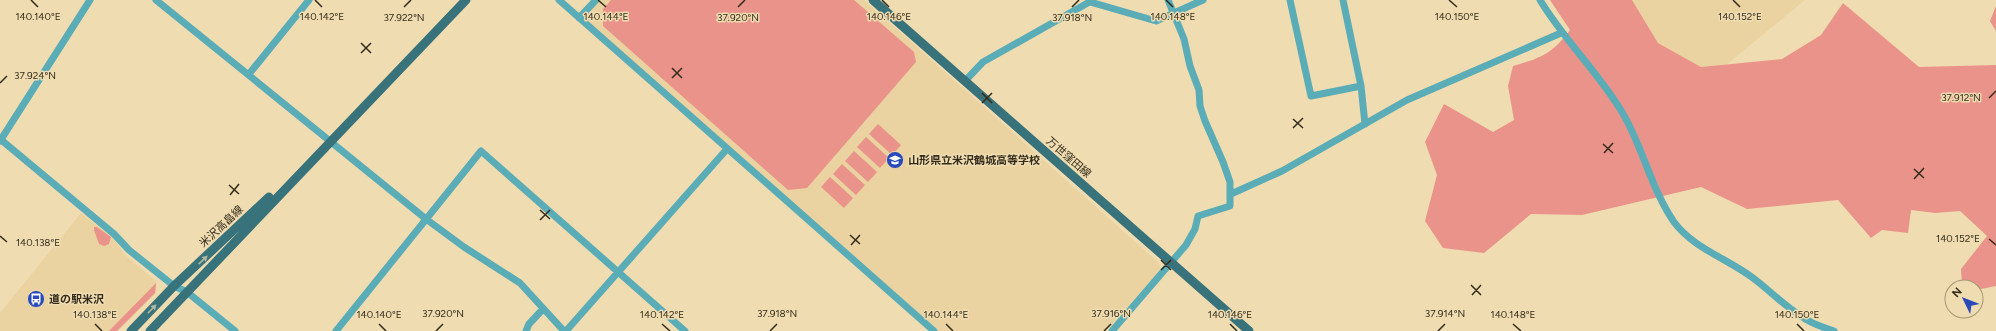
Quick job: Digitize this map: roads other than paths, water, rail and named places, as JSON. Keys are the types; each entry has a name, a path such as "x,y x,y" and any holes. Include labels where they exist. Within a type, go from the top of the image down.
{"main road":[{"name":"米沢高畠線","path":"150,331 466,0"},
{"name":"万世窪田線","path":"873,0 1249,331"},
{"name":"米沢高畠線","path":"131,331 174,286 330,141"}],"street":[{"path":"90,0 0,140 114,234 129,250 174,286 187,292 235,331"},
{"path":"156,0 426,219 464,247 520,283 565,331 727,149"},
{"path":"249,74 309,0"},
{"path":"559,0 934,331"},
{"path":"580,18 596,0"},
{"path":"1112,331 1186,245 1195,229 1198,216 1230,206 1230,182 1203,114 1199,90 1190,66 1184,39 1168,0"},
{"path":"965,81 983,62 1092,1 1156,21 1173,12 1203,0"},
{"path":"1290,0 1311,96 1361,86"},
{"path":"1343,0 1361,86 1365,124"},
{"path":"1540,0 1561,33 1600,80 1622,112 1643,154 1661,200 1675,223 1692,238 1752,277 1800,315 1811,322 1834,331"},
{"path":"1231,194 1282,171 1407,100 1561,33"},
{"path":"336,331 481,151 685,331"},
{"path":"526,331 529,324 543,309"}],"place":[{"name":"山形県立米沢鶴城高等学校","path":"895,160"},
{"name":"道の駅米沢","path":"36,299"}]}
